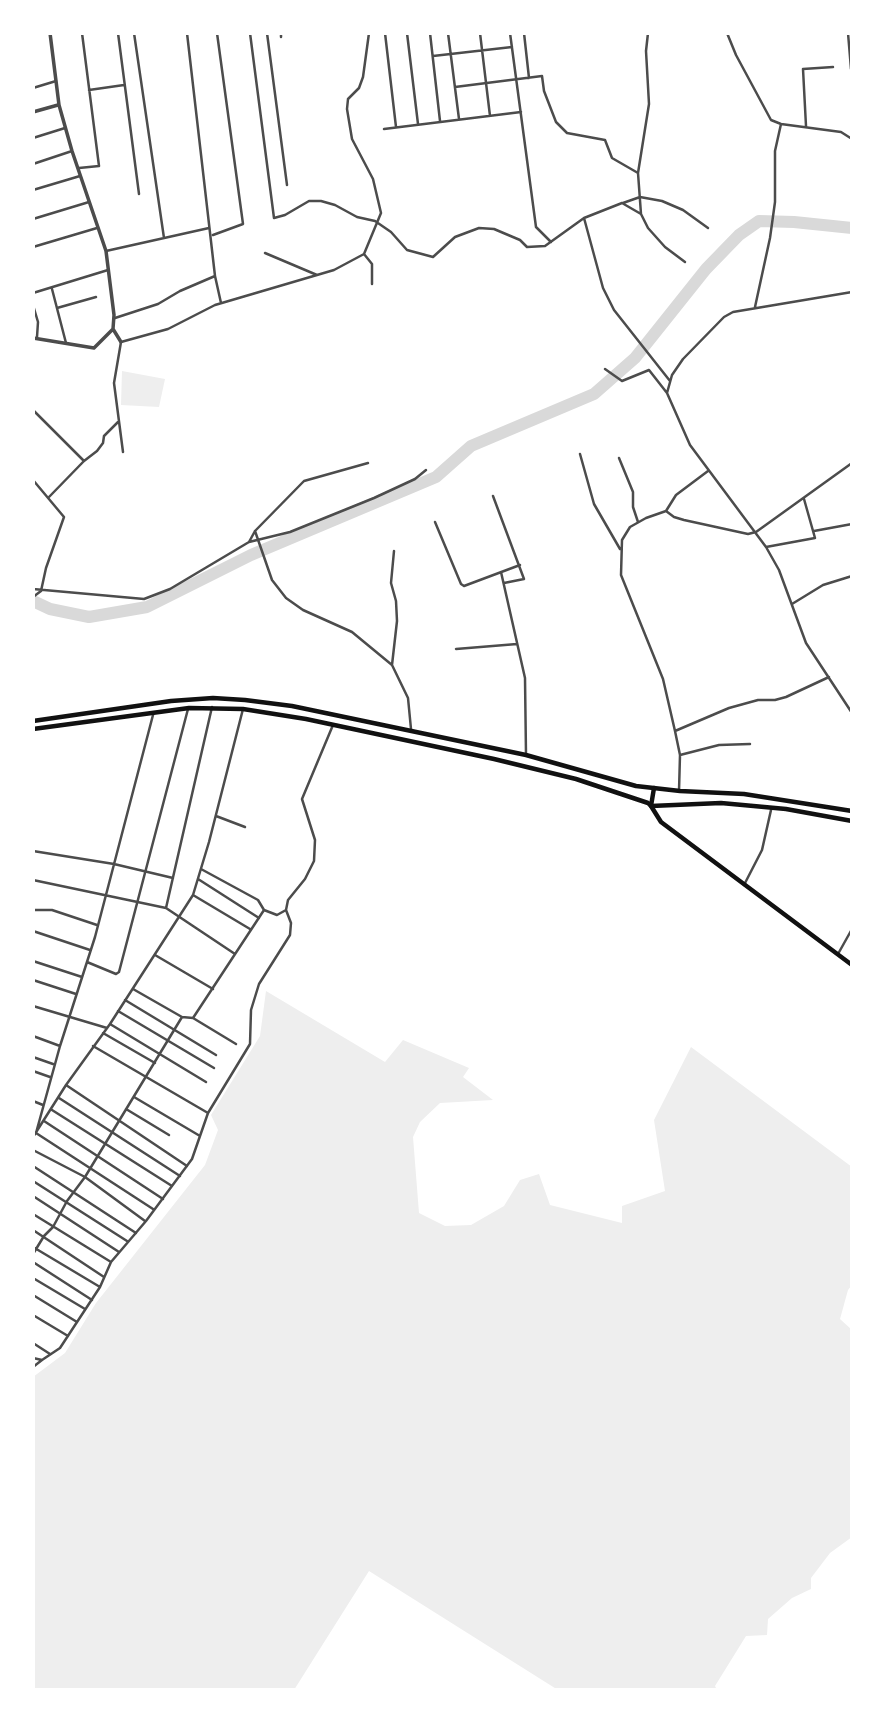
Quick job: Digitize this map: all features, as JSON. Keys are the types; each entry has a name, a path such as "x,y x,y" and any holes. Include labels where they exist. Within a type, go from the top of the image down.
{"main road":[{"path":"33,721 171,701 213,698 292,706 526,755 636,786 744,794 852,811"},
{"path":"33,729 189,708 243,709 333,725 576,779 648,803 661,822 852,965"},
{"path":"651,806 654,788"},
{"path":"651,806 721,803 852,821"}],"street":[{"path":"50,33 59,105 77,168 106,251 113,329 121,342 114,383 123,452"},
{"path":"77,168 99,166 82,33"},
{"path":"118,33 139,194"},
{"path":"134,33 164,238"},
{"path":"187,33 215,276 221,303"},
{"path":"212,235 243,224 217,33"},
{"path":"250,33 274,218 285,215 309,201 321,201 379,223 407,250 433,257 455,237 479,228 494,229 520,240 527,247 545,246 584,218 640,197 662,201 683,210 708,228"},
{"path":"267,33 287,185"},
{"path":"121,342 168,329 221,303 334,270 364,254 381,213 373,179 352,139 346,108 348,99 359,88 363,77 369,33"},
{"path":"385,33 396,127"},
{"path":"407,33 418,124"},
{"path":"430,33 440,121"},
{"path":"448,33 459,119"},
{"path":"480,33 490,116"},
{"path":"510,33 536,227 551,242"},
{"path":"524,33 529,78"},
{"path":"649,33 646,51 649,104 638,173 641,214 648,228 665,247 685,262"},
{"path":"727,33 771,120 781,124 841,132 852,139"},
{"path":"848,33 851,69"},
{"path":"433,56 512,47"},
{"path":"806,126 803,69 832,67"},
{"path":"455,87 542,76 544,90 556,122 567,132 605,141 612,158 638,173"},
{"path":"33,88 56,81"},
{"path":"89,90 125,85"},
{"path":"33,113 59,105"},
{"path":"384,129 521,112"},
{"path":"755,307 770,238 775,202 775,151 781,124"},
{"path":"33,138 65,128"},
{"path":"33,164 72,151"},
{"path":"33,190 80,176"},
{"path":"33,219 89,202"},
{"path":"622,203 641,214"},
{"path":"584,218 603,288 614,310 670,381"},
{"path":"33,247 98,227"},
{"path":"106,251 211,228"},
{"path":"265,253 317,275"},
{"path":"364,254 372,264 372,284"},
{"path":"33,293 108,270"},
{"path":"114,318 158,304 215,276"},
{"path":"51,288 66,343"},
{"path":"667,393 670,381 683,359 724,317 733,312 852,292"},
{"path":"57,308 96,297"},
{"path":"33,305 38,322 35,337 94,348 113,329"},
{"path":"605,369 622,381 649,370 667,393 690,445 766,547 779,570 806,643 852,713"},
{"path":"34,409 84,461"},
{"path":"49,498 97,451 104,436 118,422"},
{"path":"580,454 594,504 621,552"},
{"path":"620,458 633,492 633,507 638,522"},
{"path":"249,542 255,531 304,481 368,463"},
{"path":"666,511 684,520 748,534 756,532 852,463"},
{"path":"33,589 144,599 170,589 249,542 290,532 374,498 415,479 426,470"},
{"path":"679,791 680,755 675,731 663,679 621,575 622,540 630,527 666,511 676,495 708,471"},
{"path":"33,480 64,517 41,591 33,597"},
{"path":"493,496 524,579 503,583"},
{"path":"766,547 815,538 804,499"},
{"path":"435,522 463,585 520,565"},
{"path":"814,531 852,524"},
{"path":"255,531 268,562 272,580 286,598 303,610 352,632 392,665 411,707 411,731"},
{"path":"392,665 397,621 396,601 391,583 394,551"},
{"path":"501,572 525,678 526,755"},
{"path":"792,604 824,585 852,576"},
{"path":"456,649 517,644"},
{"path":"675,731 729,708 758,700 786,697 830,677"},
{"path":"166,908 212,707"},
{"path":"87,962 118,974 189,708"},
{"path":"34,1134 110,1024 193,895 243,709"},
{"path":"34,1134 91,950 154,712"},
{"path":"33,1367 60,1348 100,1287 111,1262 146,1221 192,1159 208,1113 250,1044 251,1010 259,984 290,935 291,923 286,910 288,900 305,879 314,861 316,840 302,799 333,725"},
{"path":"680,755 719,745 750,744"},
{"path":"744,885 762,850 772,808"},
{"path":"216,816 245,827"},
{"path":"33,851 114,864 173,878"},
{"path":"201,869 258,900 264,910 278,915 286,910"},
{"path":"198,879 259,918"},
{"path":"33,880 166,908 235,954"},
{"path":"193,895 251,930"},
{"path":"33,910 52,910 98,925"},
{"path":"193,1018 264,910"},
{"path":"837,956 852,929"},
{"path":"33,932 91,950"},
{"path":"154,954 213,989"},
{"path":"33,961 82,977"},
{"path":"33,980 76,994"},
{"path":"133,989 182,1017 193,1018 236,1044"},
{"path":"125,1000 216,1055"},
{"path":"33,1006 107,1028"},
{"path":"118,1011 214,1068"},
{"path":"33,1254 34,1248 52,1227 90,1170 182,1017"},
{"path":"110,1024 206,1082"},
{"path":"103,1033 156,1064"},
{"path":"33,1036 60,1046"},
{"path":"93,1046 208,1113"},
{"path":"33,1057 55,1065"},
{"path":"33,1071 51,1078"},
{"path":"66,1085 187,1166"},
{"path":"59,1097 180,1176"},
{"path":"134,1097 200,1136"},
{"path":"33,1101 43,1105"},
{"path":"126,1109 169,1135"},
{"path":"51,1110 172,1186"},
{"path":"44,1121 163,1199"},
{"path":"34,1134 154,1210"},
{"path":"33,1150 85,1177 146,1221"},
{"path":"33,1166 136,1233"},
{"path":"33,1181 127,1241"},
{"path":"33,1196 118,1252"},
{"path":"33,1214 111,1262"},
{"path":"33,1230 104,1277"},
{"path":"34,1248 100,1287"},
{"path":"33,1262 92,1300"},
{"path":"33,1279 85,1310"},
{"path":"33,1295 77,1322"},
{"path":"33,1315 68,1336"},
{"path":"33,1343 50,1354"},
{"path":"33,1358 42,1360"}],"shaded area":[{"path":"122,371 165,379 159,407 121,405"},
{"path":"266,991 385,1062 403,1040 469,1068 463,1077 493,1100 440,1103 420,1122 413,1137 419,1213 445,1226 471,1225 504,1206 520,1180 539,1174 550,1205 622,1223 622,1206 665,1191 654,1120 691,1047 852,1167 852,1285 848,1290 840,1319 852,1330 852,1537 830,1553 811,1578 811,1589 792,1598 768,1619 767,1635 746,1636 715,1686 717,1690 558,1690 369,1571 294,1690 33,1690 33,1377 65,1353 96,1303 205,1165 218,1130 211,1115 260,1036"}],"waterway":[{"path":"33,601 50,609 89,617 147,607 251,555 436,477 471,446 594,394 635,358 706,269 739,235 759,221 852,228"}]}
